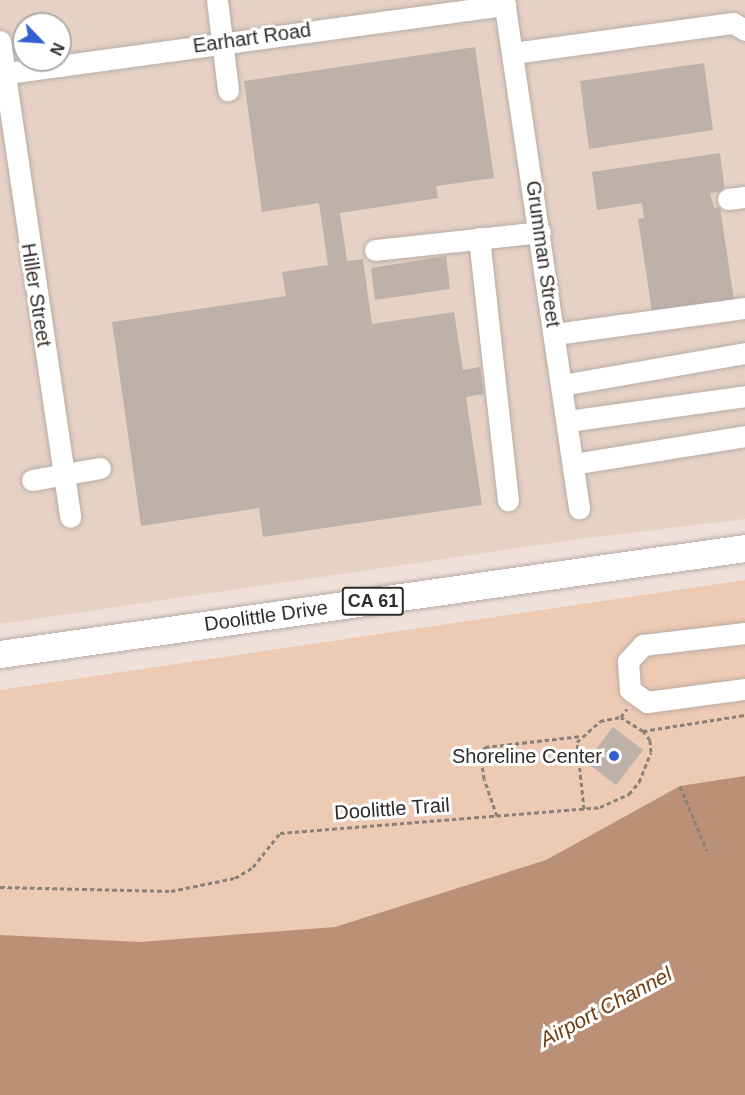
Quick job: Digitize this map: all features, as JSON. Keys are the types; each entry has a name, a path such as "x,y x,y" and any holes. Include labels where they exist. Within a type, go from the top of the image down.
{"main road":[{"name":"Doolittle Drive","path":"0,654 745,548"}],"street":[{"path":"217,0 228,90"},
{"name":"Earhart Road","path":"3,73 222,42 420,7 505,2"},
{"name":"Grumman Street","path":"505,2 579,508"},
{"path":"513,53 733,23 745,30"},
{"name":"Hiller Street","path":"0,41 70,517"},
{"path":"375,250 540,232"},
{"path":"479,238 508,500"},
{"path":"555,334 745,308"},
{"path":"562,385 745,353"},
{"path":"568,421 745,396"},
{"path":"573,464 745,436"},
{"path":"32,480 100,468"},
{"path":"745,633 643,645 628,662 630,690 647,702 745,689"}],"path":[{"name":"Doolittle Trail","path":"0,887 171,891 196,888 235,878 253,867 279,833 584,809 615,802 639,782 651,752 650,740 642,731 745,715"},
{"path":"584,809 577,742 600,721 621,717"},
{"path":"497,816 484,779 481,757 484,747 581,736"},
{"path":"680,786 707,851"}],"shaded area":[{"path":"0,0 745,0 745,519 580,539 0,624"},
{"path":"745,580 745,1095 0,1095 0,690"}],"water":[{"name":"Airport Channel","path":"745,776 745,1095 0,1095 0,935 140,942 335,927 546,860 680,786"}],"building":[{"path":"475,47 494,178 436,186 438,198 340,213 347,261 363,259 372,324 454,312 463,370 480,367 484,394 466,397 482,505 263,537 259,508 141,526 112,322 286,296 282,272 328,265 319,203 262,212 244,81"},
{"path":"704,63 713,130 589,149 580,81"},
{"path":"720,153 725,191 710,193 714,208 720,207 734,300 652,312 638,219 644,218 642,203 597,210 592,172"},
{"path":"446,256 450,289 375,300 371,268"},
{"name":"Shoreline Center","path":"613,727 643,750 616,785 586,762"}],"place":[{"name":"Shoreline Center","path":"614,756"}]}
